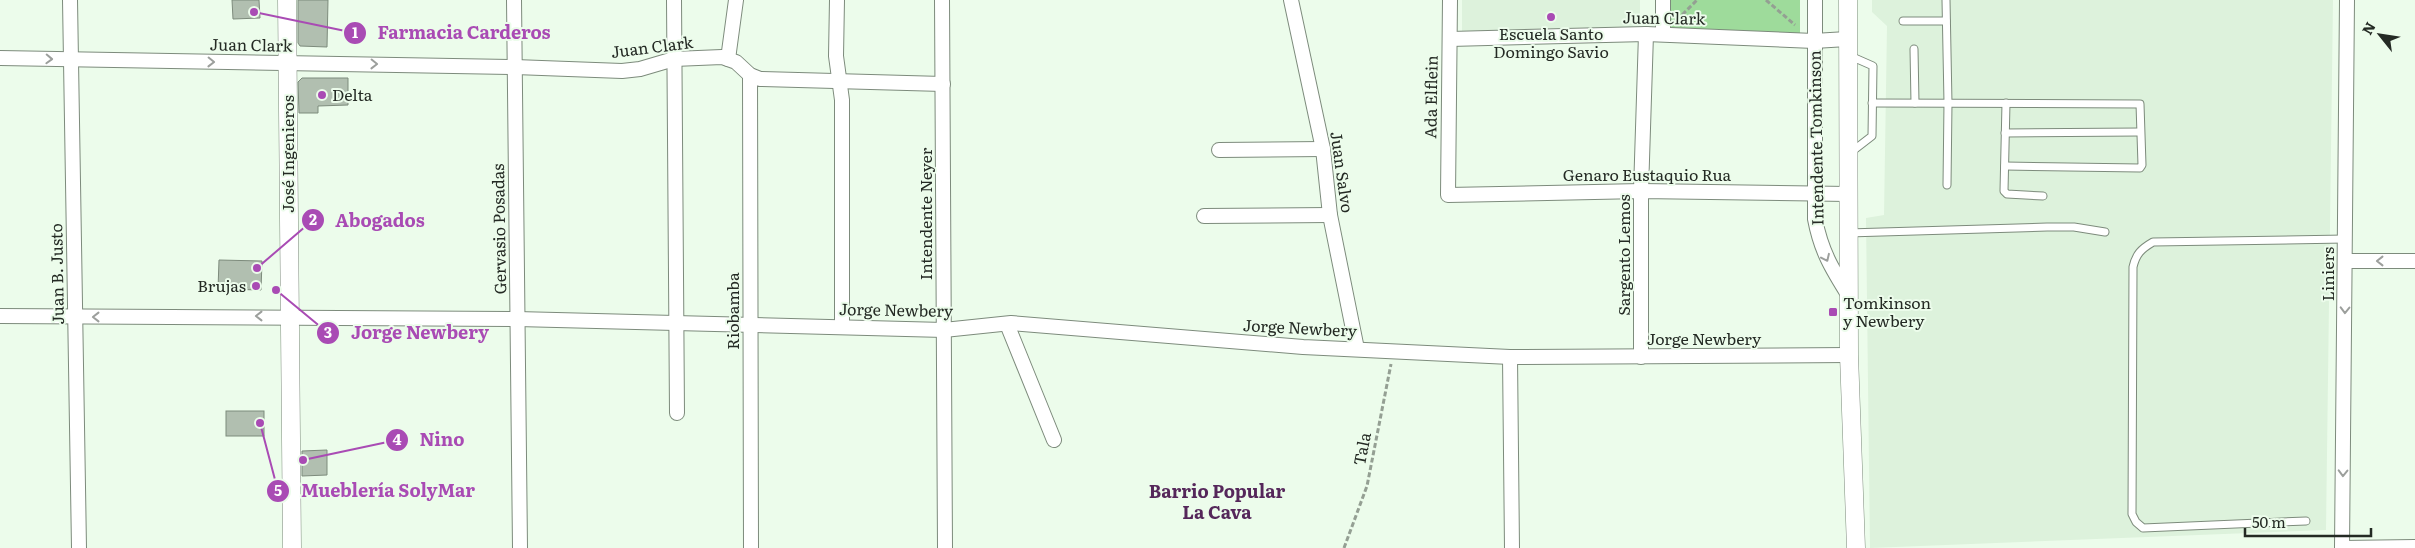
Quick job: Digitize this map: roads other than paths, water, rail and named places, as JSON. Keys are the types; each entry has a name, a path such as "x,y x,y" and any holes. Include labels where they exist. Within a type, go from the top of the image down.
{"street":[{"name":"Juan B. Justo","path":"70,0 79,548"},
{"name":"José Ingenieros","path":"287,0 292,548"},
{"name":"Gervasio Posadas","path":"514,0 520,548"},
{"path":"674,0 678,323 677,413"},
{"path":"736,0 728,59 736,62 750,75 760,79 943,84"},
{"path":"837,0 836,56 842,100 842,327"},
{"name":"Intendente Neyer","path":"942,0 945,548"},
{"name":"Juan Salvo","path":"1290,0 1323,149 1330,215 1357,349"},
{"name":"Ada Elflein","path":"1448,195 1450,0"},
{"path":"1663,0 1663,34"},
{"name":"Intendente Tomkinson","path":"1814,0 1815,219 1820,244 1827,261 1850,297"},
{"name":"Intendente Tomkinson","path":"1848,0 1849,355 1856,548"},
{"name":"Liniers","path":"2342,548 2347,0"},
{"name":"Sargento Lemos","path":"1641,356 1641,191 1646,34"},
{"name":"Juan Clark","path":"1450,39 1663,34 1814,41 1848,47"},
{"name":"Juan Clark","path":"0,58 288,62 622,71 640,69 674,59 722,57 728,59"},
{"name":"Riobamba","path":"750,75 751,548"},
{"path":"1219,150 1323,149"},
{"name":"Genaro Eustaquio Rua","path":"1448,195 1641,191 1848,194"},
{"path":"1204,216 1330,215"},
{"path":"2346,261 2415,261"},
{"name":"Jorge Newbery","path":"0,316 290,316 517,319 944,330 1007,324 1303,347 1510,357 1849,355"},
{"path":"1007,324 1054,440"},
{"path":"1510,357 1512,548"},
{"path":"2342,548 2415,547"}],"lane":[{"path":"1946,0 1947,185"},
{"path":"1903,21 1946,21"},
{"path":"1848,47 1873,66 1872,136 1848,155"},
{"path":"1914,50 1915,103"},
{"path":"1872,103 2138,103 2140,107 2142,165 2140,168 2005,166"},
{"path":"2006,103 2006,193 2043,196"},
{"path":"2005,133 2140,132"},
{"path":"1848,233 2047,227 2074,227 2105,232"},
{"path":"2306,521 2143,528 2136,522 2132,514 2133,267 2136,256 2141,248 2153,242 2345,239"}],"place":[{"name":"Farmacia Carderos","path":"254,12"},
{"name":"Escuela Santo Domingo Savio","path":"1551,17"},
{"name":"Delta","path":"322,95"},
{"name":"Abogados","path":"257,268"},
{"name":"Brujas","path":"256,286"},
{"name":"Jorge Newbery","path":"276,290"},
{"name":"Tomkinson y Newbery","path":"1833,312"},
{"name":"Mueblería SolyMar","path":"260,423"},
{"name":"Nino","path":"303,460"}],"district":[{"name":"Barrio Popular La Cava","path":"1217,502"}]}
